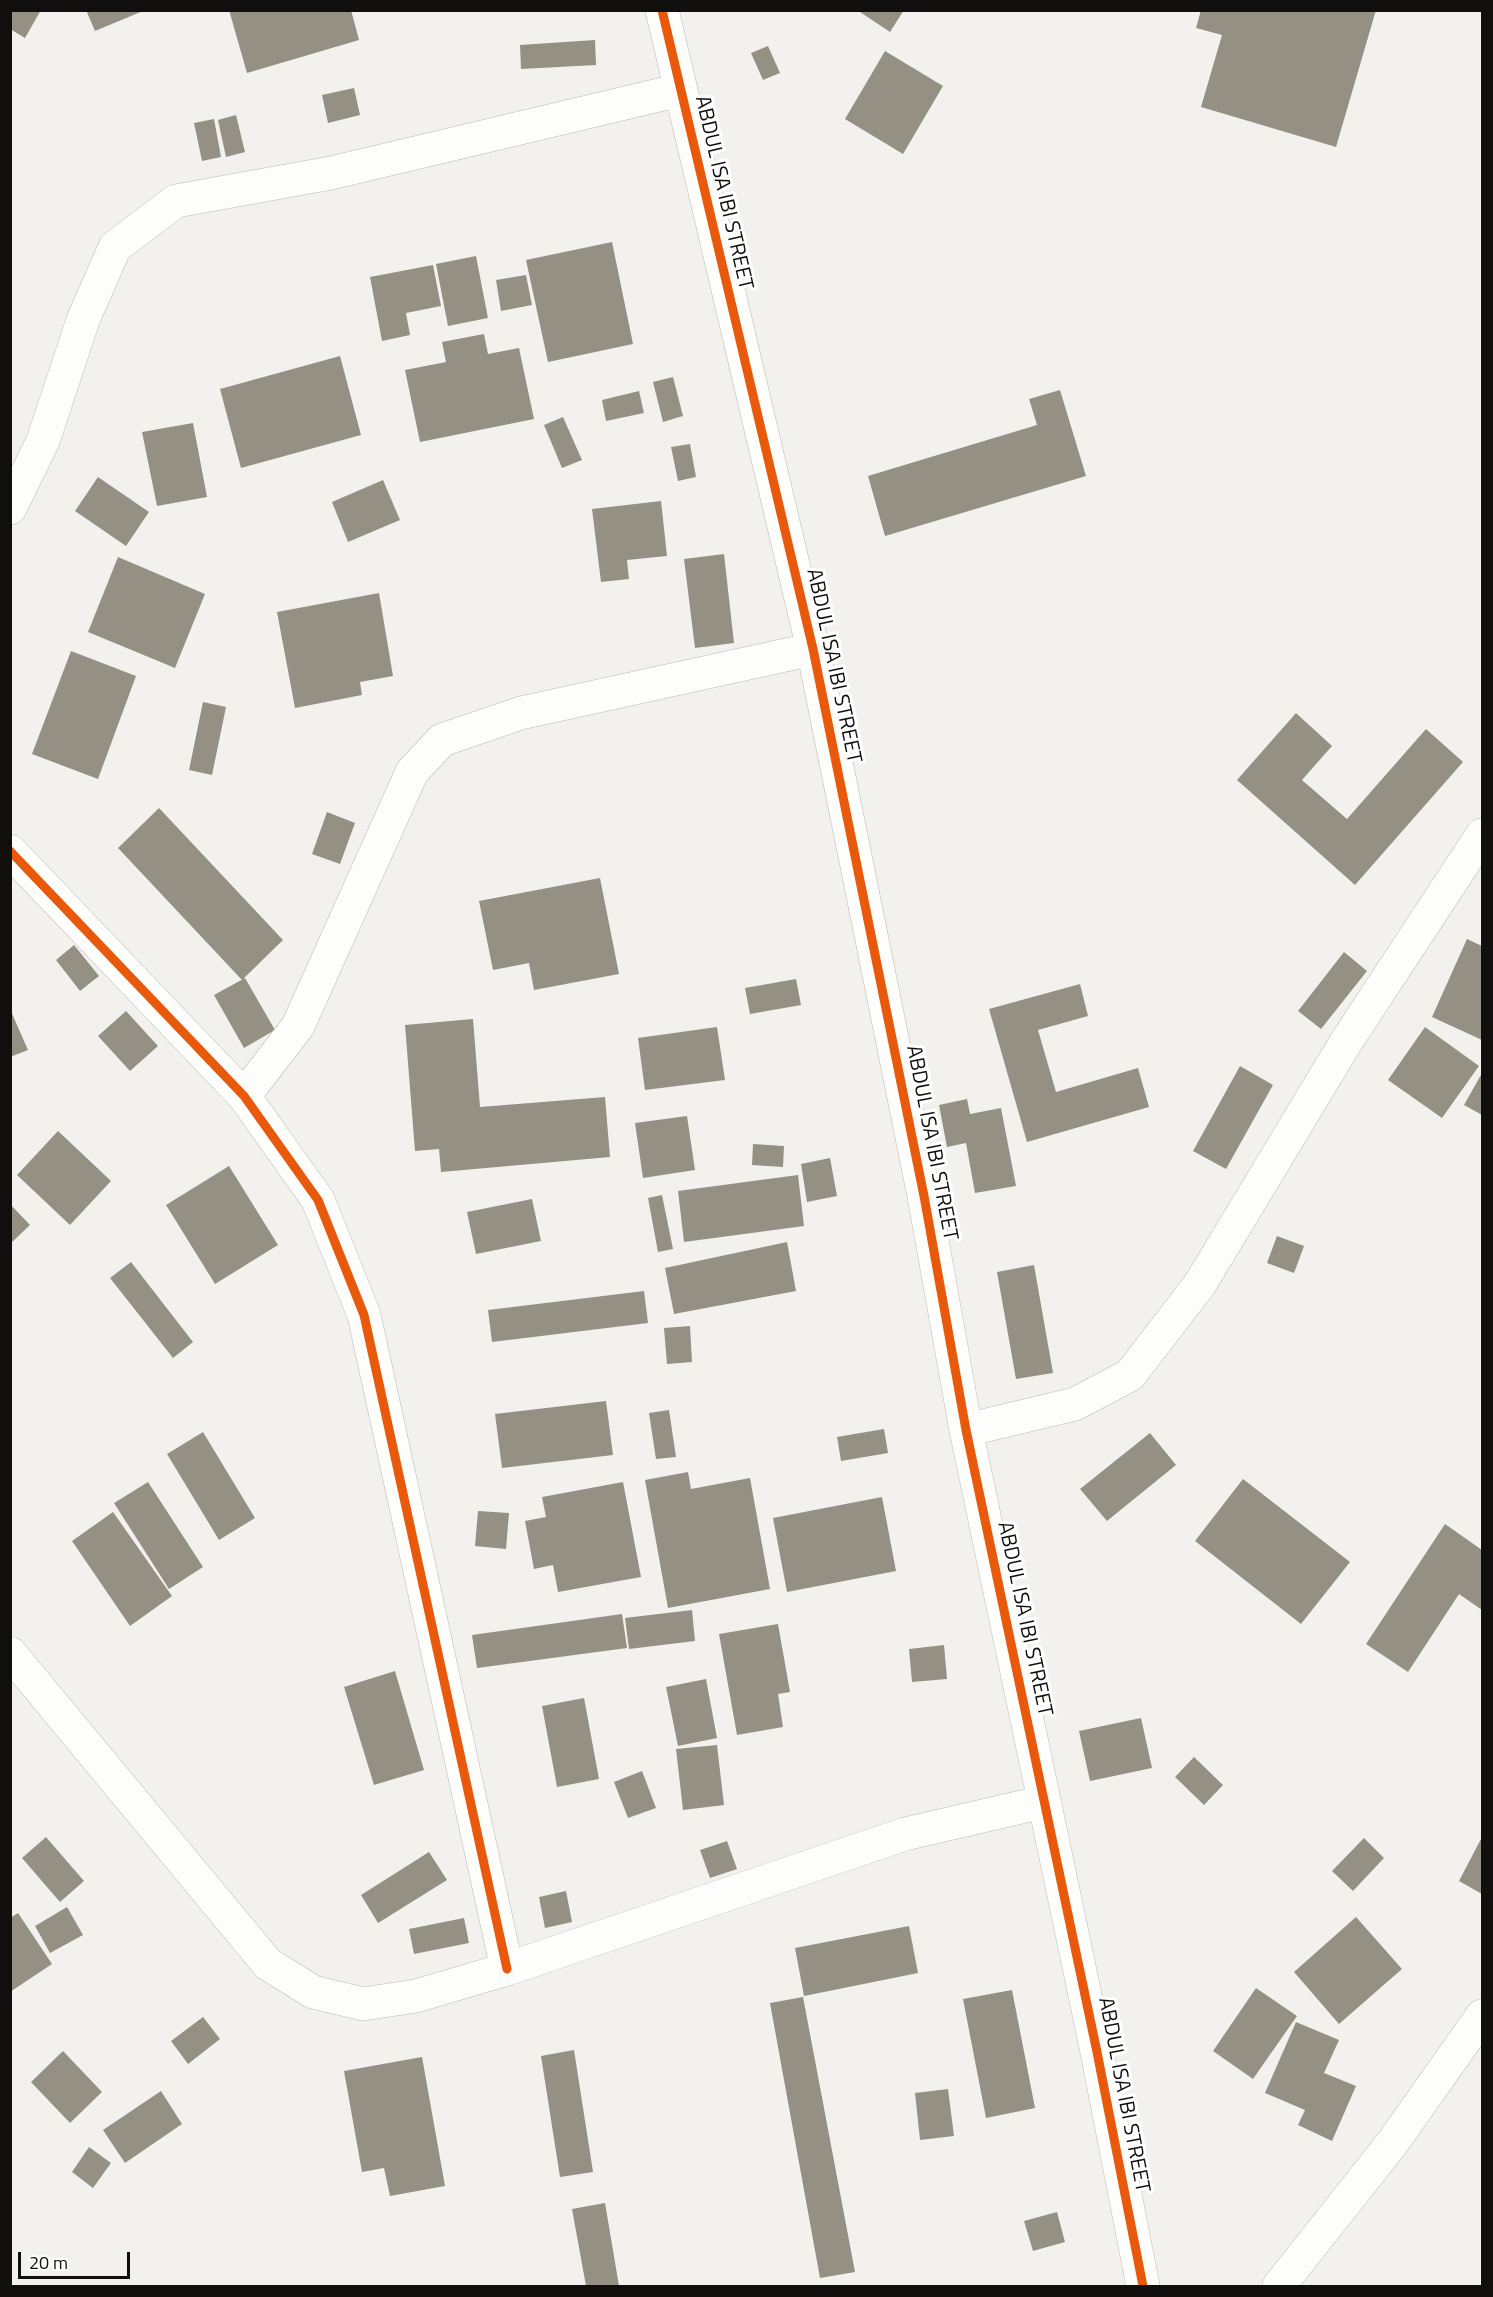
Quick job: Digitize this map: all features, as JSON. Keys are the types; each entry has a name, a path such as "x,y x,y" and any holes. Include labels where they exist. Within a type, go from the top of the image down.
{"street":[{"name":"ABDUL ISA IBI STREET","path":"662,10 813,649 922,1184 966,1430 1097,2052 1143,2286"},
{"path":"10,508 43,441 83,320 115,247 176,201 331,173 680,90"},
{"path":"244,1096 298,1026 412,772 442,740 522,713 813,649"},
{"path":"966,1430 1075,1404 1130,1375 1200,1284 1346,1042 1482,835"},
{"path":"10,852 244,1096 318,1200 364,1315 507,1969"},
{"path":"10,1653 268,1964 313,1992 363,2004 416,1996 507,1969 905,1834 1043,1802"},
{"path":"1280,2286 1393,2142 1482,2016"}],"building":[{"path":"10,10 41,10 25,38 10,29"},
{"path":"86,10 143,10 143,11 95,31"},
{"path":"229,10 351,10 359,40 247,73"},
{"path":"857,10 904,10 890,32"},
{"path":"1201,10 1376,10 1336,147 1201,107 1222,35 1196,28"},
{"path":"595,40 596,65 521,69 520,45"},
{"path":"768,46 780,73 763,80 751,53"},
{"path":"885,51 943,86 903,154 845,119"},
{"path":"354,88 360,115 328,123 322,95"},
{"path":"236,115 245,152 226,157 218,120"},
{"path":"214,119 221,157 202,161 194,123"},
{"path":"612,242 633,344 548,362 526,260"},
{"path":"476,256 488,318 448,326 436,264"},
{"path":"433,265 441,306 406,313 410,335 382,341 370,277"},
{"path":"526,275 532,305 501,311 496,280"},
{"path":"484,334 488,354 519,348 534,419 420,442 405,370 446,362 442,342"},
{"path":"340,356 361,435 241,468 220,389"},
{"path":"673,377 683,416 663,422 653,382"},
{"path":"1060,390 1086,476 885,536 868,476 1037,425 1029,399"},
{"path":"639,391 644,413 606,421 602,400"},
{"path":"563,417 582,460 562,468 544,425"},
{"path":"193,423 207,497 157,506 142,432"},
{"path":"690,444 696,477 678,481 671,447"},
{"path":"98,477 149,512 126,546 75,511"},
{"path":"383,480 400,520 348,542 332,502"},
{"path":"661,501 667,556 627,560 629,579 601,582 592,509"},
{"path":"724,554 734,643 695,648 684,559"},
{"path":"118,557 205,594 175,668 88,632"},
{"path":"379,593 393,676 360,682 362,695 295,708 277,612"},
{"path":"71,651 136,676 98,779 32,754"},
{"path":"203,702 226,707 212,775 189,770"},
{"path":"1296,713 1332,746 1302,780 1347,819 1426,729 1463,762 1355,885 1237,780"},
{"path":"159,808 283,940 242,980 118,848"},
{"path":"327,812 355,823 340,864 312,854"},
{"path":"600,878 619,974 534,990 529,963 493,970 479,901"},
{"path":"1467,939 1482,946 1482,1040 1432,1017"},
{"path":"74,945 99,976 80,991 56,960"},
{"path":"1344,952 1367,971 1321,1029 1298,1011"},
{"path":"245,978 275,1030 244,1048 214,995"},
{"path":"796,979 801,1005 750,1014 745,988"},
{"path":"1080,984 1088,1016 1038,1030 1056,1092 1138,1068 1149,1107 1027,1142 989,1009"},
{"path":"10,1009 28,1050 10,1057"},
{"path":"126,1011 158,1046 130,1071 98,1036"},
{"path":"473,1019 480,1107 605,1097 610,1157 441,1172 439,1149 415,1151 405,1025"},
{"path":"717,1027 725,1080 645,1090 638,1038"},
{"path":"1425,1027 1479,1066 1442,1118 1388,1080"},
{"path":"1240,1066 1273,1085 1226,1169 1193,1151"},
{"path":"1482,1073 1482,1115 1464,1105"},
{"path":"967,1099 970,1114 1001,1108 1016,1186 975,1193 966,1143 947,1147 939,1105"},
{"path":"687,1116 695,1170 643,1178 635,1123"},
{"path":"58,1131 111,1181 70,1225 17,1175"},
{"path":"753,1144 784,1146 783,1167 752,1165"},
{"path":"830,1158 837,1196 807,1202 801,1164"},
{"path":"229,1166 278,1245 215,1284 166,1205"},
{"path":"798,1175 804,1226 684,1242 678,1191"},
{"path":"662,1195 673,1249 658,1252 648,1198"},
{"path":"532,1199 541,1241 476,1254 467,1212"},
{"path":"10,1204 30,1225 10,1244"},
{"path":"1277,1236 1304,1246 1294,1273 1267,1263"},
{"path":"787,1242 796,1291 674,1314 665,1268"},
{"path":"131,1262 193,1342 173,1358 110,1278"},
{"path":"1034,1265 1053,1373 1016,1379 997,1272"},
{"path":"644,1291 648,1323 492,1342 488,1310"},
{"path":"690,1326 692,1362 667,1364 664,1328"},
{"path":"606,1401 613,1455 502,1468 495,1414"},
{"path":"669,1410 676,1457 656,1459 649,1413"},
{"path":"884,1429 888,1453 841,1461 837,1437"},
{"path":"203,1432 255,1518 219,1540 167,1454"},
{"path":"1150,1433 1176,1465 1107,1521 1080,1489"},
{"path":"688,1472 691,1489 750,1478 770,1589 668,1608 645,1480"},
{"path":"1243,1479 1350,1562 1301,1624 1195,1541"},
{"path":"148,1482 203,1567 169,1589 114,1503"},
{"path":"623,1482 641,1577 558,1592 553,1565 534,1569 525,1521 546,1517 542,1497"},
{"path":"882,1497 896,1571 787,1592 773,1518"},
{"path":"478,1511 509,1513 506,1549 475,1546"},
{"path":"113,1512 172,1596 130,1626 72,1541"},
{"path":"1445,1524 1482,1550 1482,1610 1459,1594 1408,1672 1366,1644"},
{"path":"692,1610 695,1641 629,1649 625,1618"},
{"path":"622,1614 627,1648 477,1668 472,1635"},
{"path":"778,1624 790,1692 778,1694 783,1727 737,1735 719,1634"},
{"path":"944,1645 947,1679 912,1682 909,1649"},
{"path":"395,1671 424,1770 374,1785 344,1687"},
{"path":"706,1679 717,1738 678,1746 666,1687"},
{"path":"584,1698 599,1779 557,1787 542,1706"},
{"path":"1141,1718 1152,1768 1090,1781 1079,1731"},
{"path":"717,1745 724,1805 683,1810 676,1749"},
{"path":"1194,1757 1223,1785 1204,1805 1175,1777"},
{"path":"642,1771 656,1808 628,1818 614,1782"},
{"path":"46,1837 84,1881 60,1902 22,1858"},
{"path":"1482,1837 1482,1894 1459,1881"},
{"path":"1364,1838 1384,1858 1353,1891 1332,1871"},
{"path":"727,1841 737,1869 710,1878 700,1850"},
{"path":"429,1852 447,1880 378,1923 361,1895"},
{"path":"566,1891 572,1922 545,1928 539,1897"},
{"path":"67,1907 83,1935 50,1953 35,1926"},
{"path":"18,1913 52,1964 10,1992 10,1918"},
{"path":"1356,1917 1402,1969 1339,2024 1294,1972"},
{"path":"464,1918 469,1943 414,1954 409,1929"},
{"path":"909,1926 918,1973 804,1996 795,1948"},
{"path":"1256,1988 1297,2016 1253,2079 1213,2051"},
{"path":"1012,1990 1035,2108 986,2118 963,1999"},
{"path":"803,1997 855,2272 820,2278 770,2003"},
{"path":"203,2017 220,2039 188,2064 171,2041"},
{"path":"1296,2022 1339,2040 1324,2073 1356,2086 1332,2141 1298,2125 1305,2110 1265,2093"},
{"path":"574,2050 593,2172 560,2177 541,2056"},
{"path":"63,2051 102,2092 70,2123 31,2082"},
{"path":"422,2057 445,2186 390,2196 384,2168 362,2172 344,2071"},
{"path":"948,2089 954,2136 920,2140 915,2093"},
{"path":"161,2091 182,2124 125,2163 103,2130"},
{"path":"89,2147 111,2163 93,2188 72,2172"},
{"path":"605,2203 619,2286 586,2286 572,2209"},
{"path":"1057,2212 1065,2242 1033,2251 1024,2221"}],"cycle path":[{"path":"662,10 813,649 924,1196 966,1430 1097,2052 1143,2286"},
{"path":"10,851 244,1096 318,1200 364,1315 507,1969"}]}
